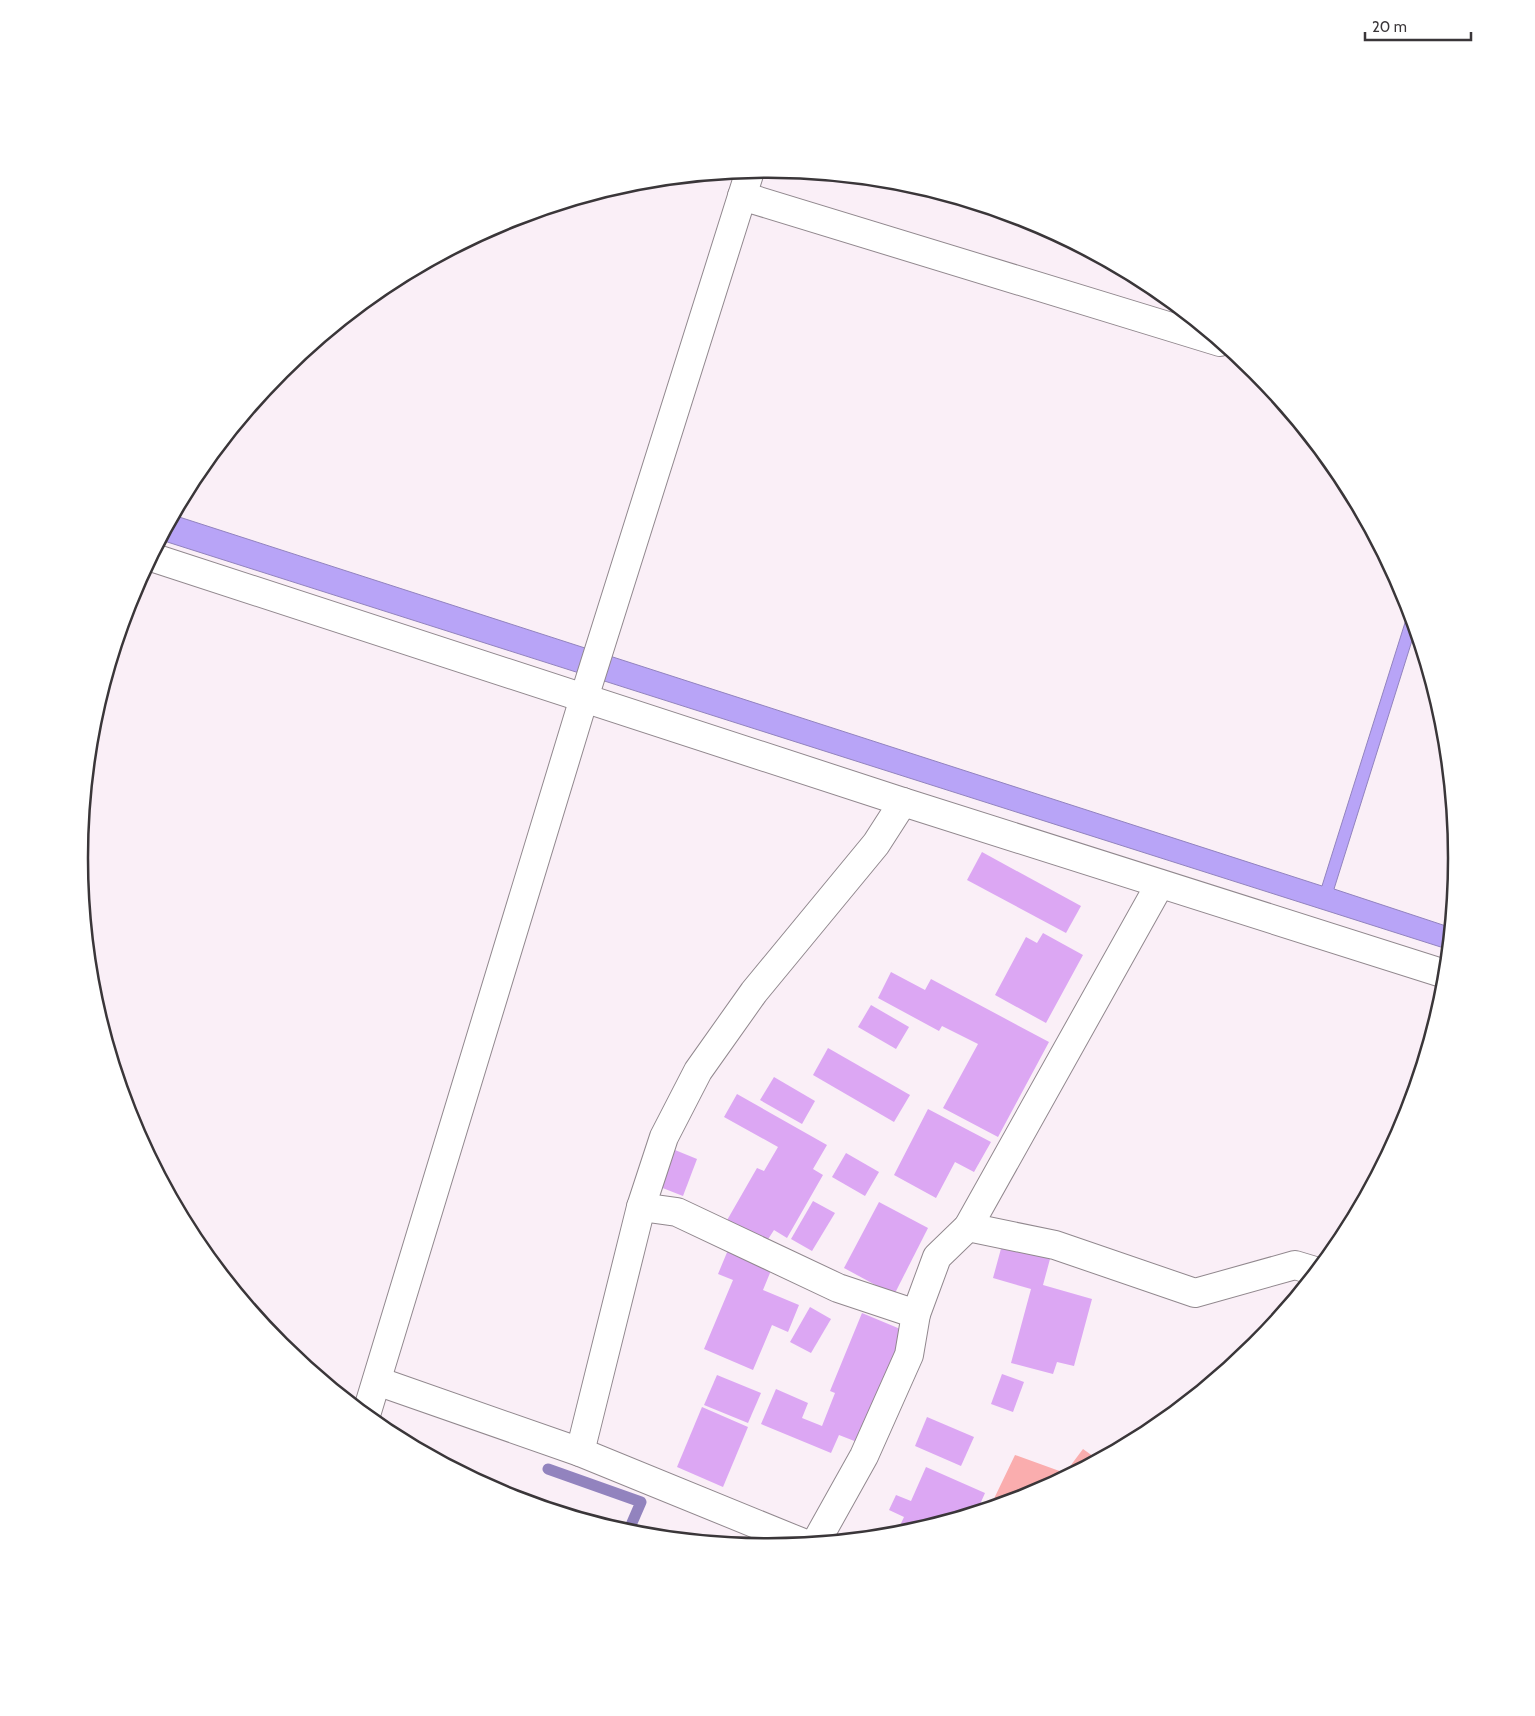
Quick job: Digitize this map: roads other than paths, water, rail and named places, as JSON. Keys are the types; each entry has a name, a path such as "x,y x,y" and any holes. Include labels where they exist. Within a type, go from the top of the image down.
{"street":[{"path":"368,1407 584,698 746,183 1202,336"},
{"path":"157,559 903,802 1438,972"},
{"path":"580,1452 641,1207 664,1137 698,1071 754,992 876,844 903,802"},
{"path":"819,1536 864,1456 906,1364 916,1314 937,1257 968,1227 1160,884"},
{"path":"641,1207 677,1212 838,1288 916,1314"},
{"path":"968,1227 1055,1244 1195,1293 1295,1265 1309,1269"},
{"path":"377,1381 580,1452 790,1538"}],"waterway":[{"path":"548,1469 641,1502 631,1524"}]}
